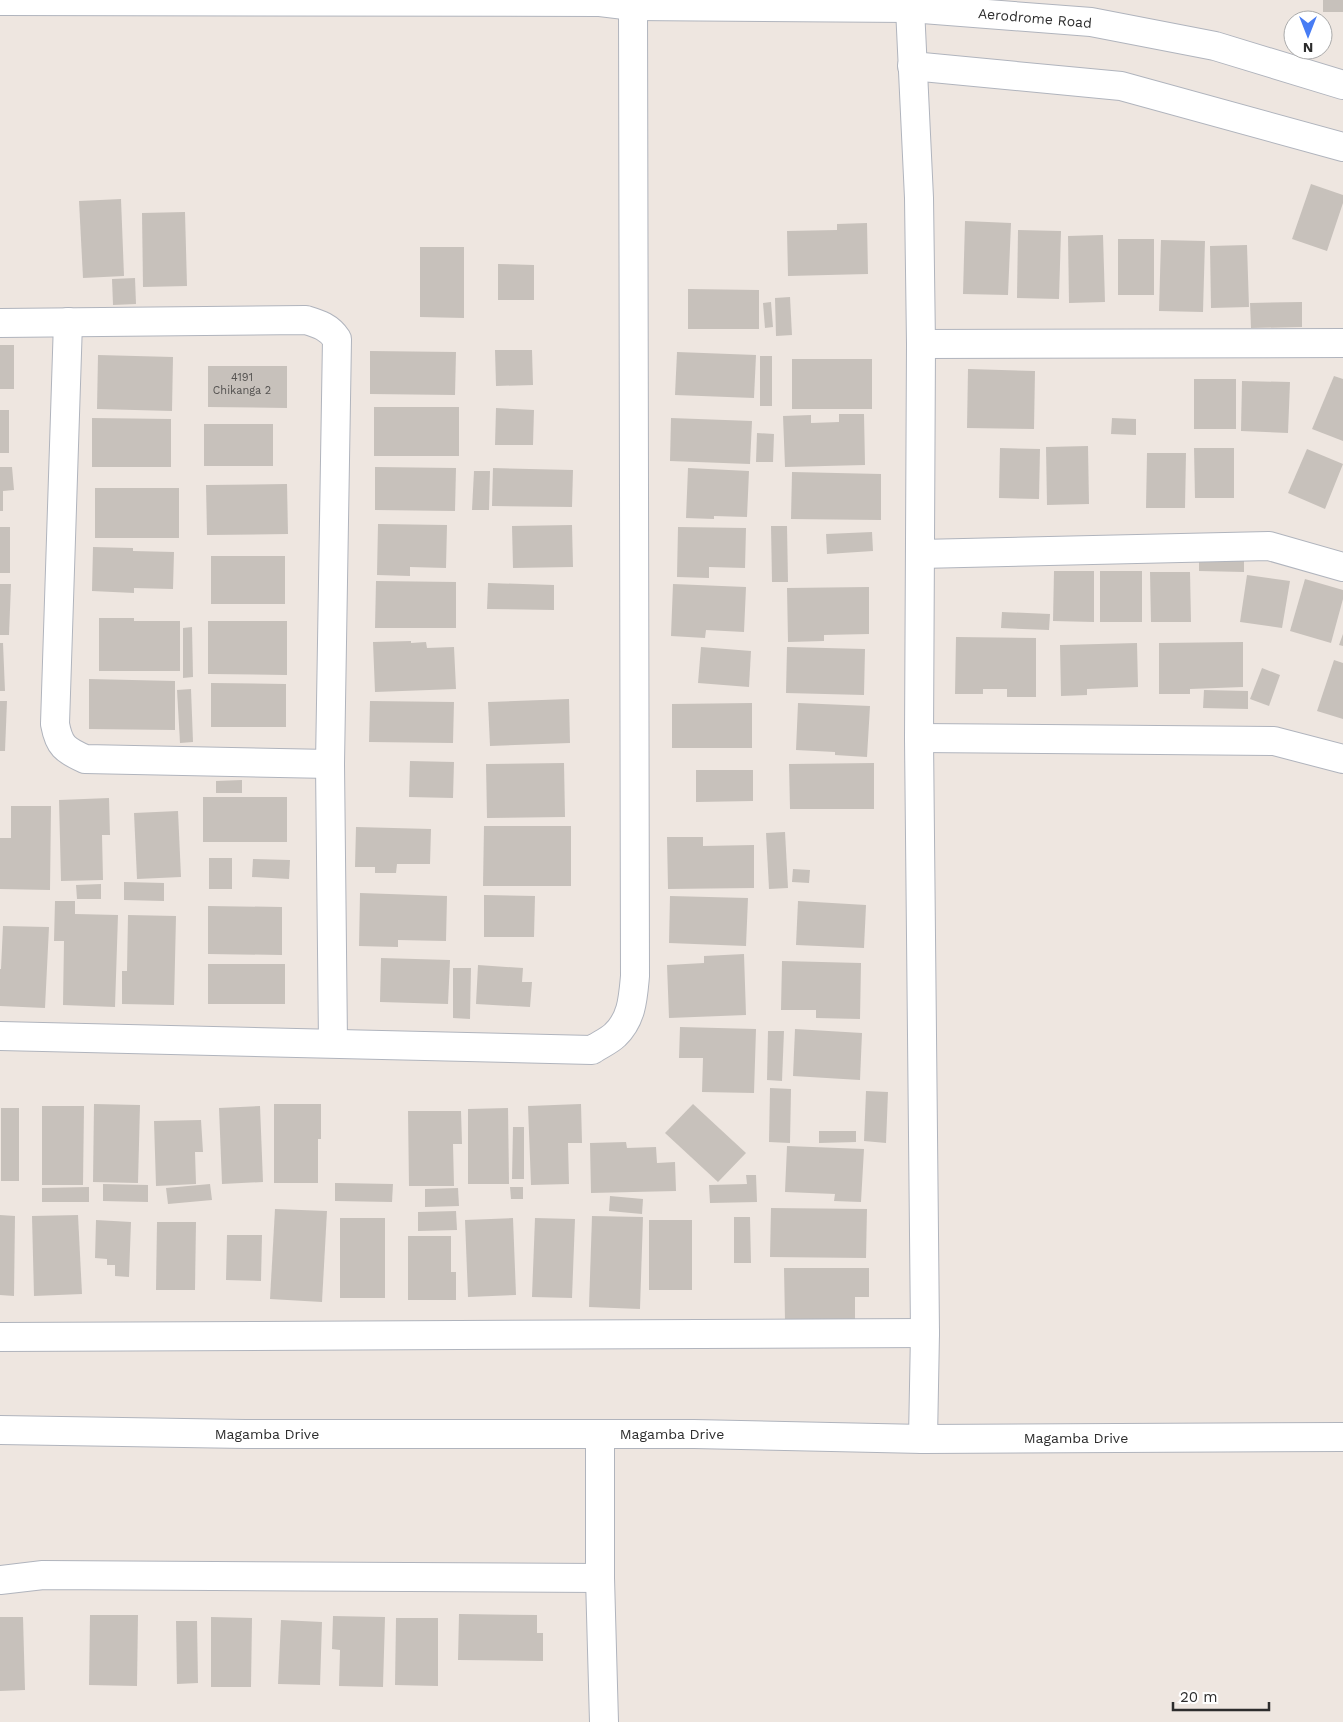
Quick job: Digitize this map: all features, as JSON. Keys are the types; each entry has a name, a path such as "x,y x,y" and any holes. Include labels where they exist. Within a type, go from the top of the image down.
{"street":[{"name":"Aerodrome Road","path":"0,2 600,2 633,6 910,8 1091,22 1215,46 1343,85"},
{"path":"0,1036 592,1050 615,1036 627,1020 633,1005 635,976 633,6"},
{"path":"910,8 919,198 919,738 925,1333 923,1439"},
{"path":"912,66 1120,86 1343,147"},
{"path":"0,323 306,320 331,330 337,339 330,764 333,1043"},
{"path":"68,322 55,724 58,739 68,752 85,760 330,764"},
{"path":"920,344 1343,342"},
{"path":"920,554 1269,546 1343,567"},
{"path":"919,738 1274,741 1343,760"},
{"path":"0,1337 925,1333"},
{"name":"Magamba Drive","path":"0,1430 245,1434 704,1434 923,1439 1343,1437"},
{"path":"600,1434 600,1578 604,1722"},
{"path":"0,1580 43,1575 600,1578"}],"building":[{"path":"1323,0 1343,0 1343,12 1323,10"},
{"path":"1311,184 1343,195 1343,203 1327,251 1292,239"},
{"path":"121,199 124,276 83,278 79,201"},
{"path":"185,212 187,286 143,287 142,213"},
{"path":"965,221 1011,223 1008,295 963,294"},
{"path":"867,223 868,274 788,276 787,231 837,230 837,224"},
{"path":"1018,230 1061,231 1059,299 1017,298"},
{"path":"1103,235 1105,302 1069,303 1068,236"},
{"path":"1118,239 1154,239 1154,295 1118,295"},
{"path":"1161,240 1205,241 1203,312 1159,311"},
{"path":"1247,245 1249,307 1211,308 1210,246"},
{"path":"420,247 464,247 464,318 420,317"},
{"path":"498,264 534,265 534,300 498,300"},
{"path":"135,278 136,304 113,305 112,279"},
{"path":"688,289 759,290 759,329 688,329"},
{"path":"790,297 792,335 776,336 775,298"},
{"path":"771,302 773,327 765,328 763,303"},
{"path":"1302,302 1302,327 1251,328 1250,303"},
{"path":"0,345 14,345 14,389 0,389"},
{"path":"495,350 532,350 533,385 496,386"},
{"path":"370,351 456,352 455,395 370,394"},
{"path":"677,352 756,355 754,398 675,395"},
{"path":"98,355 173,357 172,411 97,409"},
{"path":"760,356 772,356 772,406 760,406"},
{"path":"792,359 872,359 872,409 792,409"},
{"path":"208,366 287,366 287,408 208,407"},
{"path":"968,369 1035,371 1034,429 967,428"},
{"path":"1334,376 1343,379 1343,441 1312,429"},
{"path":"1194,379 1236,379 1236,429 1194,429"},
{"path":"1242,381 1290,382 1288,433 1241,431"},
{"path":"374,407 459,407 459,456 374,456"},
{"path":"496,408 534,410 533,445 495,445"},
{"path":"0,410 9,410 9,453 0,453"},
{"path":"839,414 864,414 865,465 785,467 783,416 811,415 811,423 839,422"},
{"path":"92,418 171,419 171,467 92,467"},
{"path":"671,418 752,421 750,464 670,461"},
{"path":"1112,418 1136,419 1136,435 1111,434"},
{"path":"204,424 273,424 273,466 204,466"},
{"path":"757,433 774,434 773,462 756,462"},
{"path":"1088,446 1089,504 1047,505 1046,447"},
{"path":"1000,448 1040,449 1039,499 999,498"},
{"path":"1194,448 1234,448 1234,498 1195,498"},
{"path":"1307,449 1343,464 1325,509 1288,493"},
{"path":"1147,453 1186,453 1185,508 1146,508"},
{"path":"0,467 12,467 14,490 3,491 3,511 0,511"},
{"path":"375,467 456,468 455,511 375,510"},
{"path":"493,468 573,470 572,507 492,506"},
{"path":"688,468 749,471 747,517 714,516 714,519 686,518"},
{"path":"474,471 490,471 489,510 472,510"},
{"path":"792,472 881,474 881,520 791,519"},
{"path":"287,484 288,534 207,535 206,485"},
{"path":"95,488 179,488 179,538 95,538"},
{"path":"378,524 447,525 446,568 410,567 410,576 377,575"},
{"path":"572,525 573,567 513,568 512,526"},
{"path":"771,526 787,526 788,582 772,582"},
{"path":"0,527 10,527 10,573 0,573"},
{"path":"678,527 746,528 745,568 709,567 709,578 677,577"},
{"path":"872,532 873,551 827,554 826,534"},
{"path":"93,547 133,548 133,551 174,552 173,589 134,588 134,593 92,591"},
{"path":"1199,554 1244,555 1244,572 1199,571"},
{"path":"211,556 285,556 285,604 211,604"},
{"path":"1054,571 1094,571 1094,622 1053,621"},
{"path":"1100,571 1142,571 1142,622 1100,622"},
{"path":"1150,572 1190,572 1191,622 1151,622"},
{"path":"1247,575 1290,581 1282,628 1240,622"},
{"path":"1305,579 1343,590 1343,599 1331,643 1290,631"},
{"path":"376,581 456,582 456,628 375,628"},
{"path":"488,583 554,585 554,610 487,609"},
{"path":"0,584 11,584 9,635 0,635"},
{"path":"673,584 746,587 744,632 706,630 705,638 671,636"},
{"path":"869,587 869,634 824,635 824,641 788,642 787,588"},
{"path":"1002,612 1050,614 1049,630 1001,628"},
{"path":"99,618 134,618 134,621 180,621 180,671 99,671"},
{"path":"208,621 287,621 287,675 208,674"},
{"path":"192,627 193,677 183,678 183,628"},
{"path":"1343,634 1343,646 1339,645"},
{"path":"956,637 1036,638 1036,697 1007,697 1007,689 983,689 983,694 955,694"},
{"path":"411,641 411,643 426,642 427,648 454,647 456,689 375,692 373,642"},
{"path":"1243,642 1243,687 1190,689 1190,694 1159,694 1159,643"},
{"path":"0,643 3,643 5,691 0,691"},
{"path":"1137,643 1138,687 1087,689 1087,695 1061,696 1060,645"},
{"path":"701,647 751,651 749,687 698,683"},
{"path":"787,647 865,649 864,695 786,693"},
{"path":"1334,660 1343,663 1343,719 1317,711"},
{"path":"1262,668 1280,675 1269,706 1250,699"},
{"path":"89,679 175,681 175,730 89,729"},
{"path":"211,683 286,684 286,727 211,727"},
{"path":"191,689 193,742 180,743 177,690"},
{"path":"1204,690 1248,691 1248,709 1203,708"},
{"path":"569,699 570,743 490,746 488,702"},
{"path":"0,701 7,701 5,751 0,751"},
{"path":"370,701 454,702 453,743 369,742"},
{"path":"752,703 752,748 672,748 672,704"},
{"path":"798,703 870,706 867,757 835,755 835,752 796,750"},
{"path":"410,761 454,762 453,798 409,797"},
{"path":"564,763 565,817 487,818 486,764"},
{"path":"874,763 874,809 790,809 789,764"},
{"path":"696,770 753,770 753,801 696,802"},
{"path":"242,780 242,793 216,793 216,781"},
{"path":"203,797 287,797 287,842 203,842"},
{"path":"109,798 110,835 102,835 103,880 61,881 59,800"},
{"path":"11,806 51,806 50,890 0,889 0,838 11,838"},
{"path":"178,811 181,877 137,879 134,813"},
{"path":"484,826 571,826 571,886 483,886"},
{"path":"356,827 431,829 430,864 397,864 396,873 375,873 375,867 355,867"},
{"path":"785,832 788,888 769,889 766,833"},
{"path":"667,837 703,837 703,846 754,845 754,888 668,889"},
{"path":"209,858 232,858 232,889 209,889"},
{"path":"253,859 290,860 289,879 252,877"},
{"path":"793,869 810,870 809,883 792,882"},
{"path":"124,882 164,883 164,901 124,900"},
{"path":"101,884 101,899 77,899 76,885"},
{"path":"360,893 447,896 446,941 398,940 398,947 359,946"},
{"path":"484,895 535,896 534,937 484,937"},
{"path":"670,896 748,898 746,946 669,943"},
{"path":"55,901 75,901 75,914 118,915 115,1007 63,1005 64,941 54,941"},
{"path":"798,901 866,905 864,948 796,945"},
{"path":"208,906 282,907 282,955 208,954"},
{"path":"128,915 176,916 174,1005 122,1004 122,971 127,971"},
{"path":"3,926 49,927 45,1008 0,1006"},
{"path":"744,954 746,1015 669,1018 667,965 704,963 704,956"},
{"path":"381,958 450,960 448,1004 380,1002"},
{"path":"782,961 861,963 860,1019 816,1018 816,1010 781,1010"},
{"path":"208,964 285,964 285,1004 208,1004"},
{"path":"478,965 523,968 522,982 532,982 530,1007 476,1004"},
{"path":"453,968 471,968 470,1019 453,1018"},
{"path":"680,1027 756,1029 754,1093 702,1092 703,1058 679,1058"},
{"path":"795,1029 862,1033 860,1080 793,1076"},
{"path":"768,1031 784,1031 782,1081 767,1080"},
{"path":"770,1088 791,1089 790,1143 769,1142"},
{"path":"866,1091 888,1092 886,1143 864,1141"},
{"path":"94,1104 140,1105 138,1183 93,1182"},
{"path":"274,1104 321,1104 321,1139 318,1139 318,1183 274,1183"},
{"path":"581,1104 582,1143 568,1143 569,1184 531,1185 528,1106"},
{"path":"693,1104 746,1153 718,1182 665,1133"},
{"path":"42,1106 84,1106 83,1185 42,1185"},
{"path":"260,1106 263,1182 222,1184 219,1108"},
{"path":"1,1108 19,1108 19,1181 1,1181"},
{"path":"508,1108 509,1184 468,1184 468,1109"},
{"path":"408,1111 461,1111 462,1144 453,1144 454,1186 409,1186"},
{"path":"201,1120 203,1152 195,1152 196,1184 156,1186 154,1121"},
{"path":"513,1127 524,1127 524,1179 512,1179"},
{"path":"819,1131 856,1131 856,1142 819,1143"},
{"path":"626,1142 627,1148 656,1147 657,1163 675,1162 676,1191 591,1193 590,1143"},
{"path":"787,1146 864,1149 861,1202 834,1201 835,1194 785,1192"},
{"path":"746,1175 756,1175 757,1202 710,1203 709,1185 747,1184"},
{"path":"335,1183 393,1184 392,1202 335,1201"},
{"path":"103,1184 148,1185 148,1202 103,1201"},
{"path":"210,1184 212,1200 168,1204 166,1188"},
{"path":"89,1187 89,1202 42,1202 42,1188"},
{"path":"510,1187 523,1187 523,1199 511,1199"},
{"path":"458,1188 459,1206 425,1207 425,1189"},
{"path":"610,1196 643,1199 642,1214 609,1211"},
{"path":"771,1208 867,1209 866,1258 770,1257"},
{"path":"275,1209 327,1211 322,1302 270,1299"},
{"path":"456,1211 457,1230 418,1231 418,1212"},
{"path":"0,1215 15,1216 14,1296 0,1295"},
{"path":"78,1215 82,1294 34,1296 32,1216"},
{"path":"592,1216 643,1217 640,1309 589,1307"},
{"path":"734,1217 750,1217 751,1263 734,1263"},
{"path":"340,1218 385,1218 385,1298 340,1298"},
{"path":"513,1218 516,1295 468,1297 465,1220"},
{"path":"535,1218 575,1219 572,1298 532,1297"},
{"path":"96,1220 131,1222 129,1277 115,1276 115,1265 107,1265 107,1259 95,1258"},
{"path":"649,1220 692,1220 692,1290 649,1290"},
{"path":"157,1222 196,1222 195,1290 156,1290"},
{"path":"227,1235 262,1235 261,1281 226,1280"},
{"path":"408,1236 451,1236 451,1272 456,1272 456,1300 408,1300"},
{"path":"784,1268 869,1268 869,1297 855,1297 855,1319 785,1320"},
{"path":"459,1614 537,1615 537,1633 543,1633 543,1661 458,1660"},
{"path":"90,1615 138,1615 137,1686 89,1685"},
{"path":"333,1616 385,1617 383,1687 339,1686 340,1650 332,1649"},
{"path":"0,1617 23,1617 25,1690 0,1691"},
{"path":"211,1617 252,1618 251,1687 211,1687"},
{"path":"396,1618 438,1618 438,1686 395,1685"},
{"path":"281,1620 322,1622 320,1685 278,1684"},
{"path":"176,1621 197,1621 198,1683 177,1684"}]}
